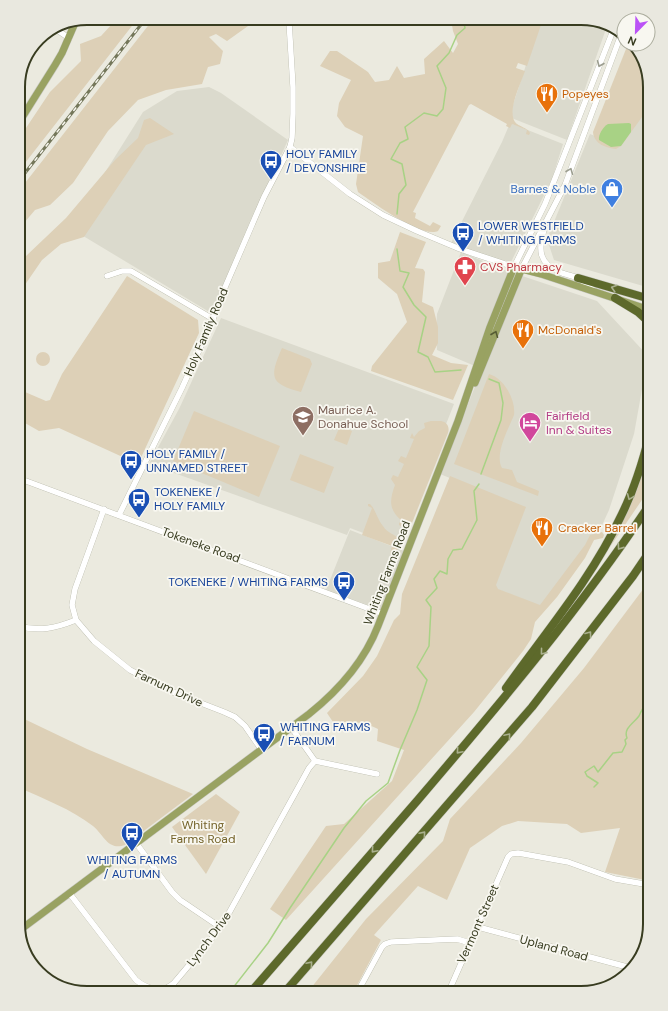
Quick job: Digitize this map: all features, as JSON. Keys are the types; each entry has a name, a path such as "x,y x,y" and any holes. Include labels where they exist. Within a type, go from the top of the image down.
{"highway":[{"path":"578,278 643,297"},
{"path":"615,298 643,317"},
{"path":"472,736 573,595 604,548 622,515 643,455"},
{"path":"256,986 526,672 569,618 643,514"},
{"path":"290,986 532,707 643,561"},
{"path":"633,576 643,568"}],"main road":[{"path":"25,113 55,65 73,27"},
{"path":"514,267 522,268 643,308"},
{"name":"Whiting Farms Road","path":"25,926 291,727 331,696 348,677 369,646 383,614 458,421 490,328 514,267"},
{"name":"Whiting Farms Road","path":"458,421 487,355 522,268"}],"street":[{"path":"289,25 293,100 292,138 290,147 346,190 384,215 438,240 485,258 514,267 547,198 612,33"},
{"path":"59,32 68,38"},
{"path":"522,268 569,175 616,48"},
{"name":"Holy Family Road","path":"119,515 176,399 213,319 264,197 290,147"},
{"path":"548,219 541,245 542,257 551,268 560,273 578,278 595,292"},
{"path":"107,276 118,271 132,271 213,319"},
{"name":"Tokeneke Road","path":"25,481 383,614"},
{"path":"25,628 49,629 76,620 72,604 75,589 104,509"},
{"name":"Farnum Drive","path":"76,620 94,641 134,673 175,693 238,719 248,730 261,749"},
{"path":"291,727 315,761 377,774"},
{"name":"Lynch Drive","path":"169,986 172,985 220,928 309,768 315,761"},
{"path":"136,844 176,897 220,928"},
{"name":"Vermont Street","path":"451,986 508,856 512,853 560,860 582,866 615,879 643,884"},
{"name":"Lynch Drive","path":"70,894 130,974 144,986"},
{"name":"Upland Road","path":"478,927 626,967"},
{"path":"361,986 382,948 387,943 456,939 470,943"}],"shaded area":[{"path":"539,25 585,25 606,30 567,140 509,117"},
{"path":"209,87 221,93 288,140 211,313 70,228 143,112 177,91"},
{"path":"643,106 643,286 554,260 547,239 590,134 615,144"},
{"path":"510,123 563,144 552,179 511,262 485,256 451,243 502,142"},
{"path":"608,124 631,124 631,132 621,146 611,147 599,140 601,131"},
{"path":"461,252 507,271 597,301 643,351 643,384 634,434 609,510 598,534 545,608 494,588 523,508 440,474 482,369 437,350 437,314"},
{"name":"Maurice A. Donahue School","path":"221,318 454,404 398,546 350,528 347,535 149,464 179,409"},
{"path":"350,530 404,551 382,610 326,590"}],"green space":[{"path":"111,25 133,25 25,163 25,130 50,92 81,61 80,44 101,36"},
{"path":"149,25 249,25 227,41 216,34 209,37 223,51 220,64 208,67 202,84 166,90 138,100 108,131 73,183 50,205 35,210 25,222 25,183"},
{"path":"452,25 541,25 527,66 518,63 516,68 525,71 514,104 513,117 517,124 529,131 529,135 526,134 527,130 512,124 510,128 506,126 507,124 471,104 469,105 413,212 416,213 415,218 430,226 433,222 441,226 438,231 431,232 421,230 410,225 358,192 356,184 363,136 345,127 337,116 339,103 351,80 320,66 330,51 337,51 368,72 375,82 389,80 397,66 404,78 425,74 424,59 444,41 453,53 458,44"},
{"path":"625,52 632,52 641,71 643,87 643,116 621,146 616,149 601,145 594,136 593,132"},
{"path":"150,118 174,134 146,145 84,237 61,244 42,260 25,285 25,257 66,218 115,160 138,138 144,120"},
{"path":"400,232 426,242 415,268 423,269 425,272 422,302 433,307 438,327 438,343 432,355 451,363 468,365 453,400 371,371 372,366 407,322 397,294 378,278 378,263 390,261"},
{"path":"127,276 198,320 199,333 138,464 59,428 39,431 25,423 25,392 46,401 50,400 62,374"},
{"path":"282,348 310,359 312,364 301,392 283,386 275,378 275,366"},
{"path":"40,352 46,352 50,356 50,362 46,366 40,366 36,362 36,356"},
{"path":"489,374 500,380 508,390 514,409 514,415 501,449 500,462 502,468 512,470 517,482 539,491 538,496 454,464"},
{"path":"194,411 280,446 259,497 173,461"},
{"path":"441,421 448,425 448,433 412,523 408,527 404,528 399,525 402,521 392,509 391,501 395,485 391,479 393,475 398,477 404,464 398,461 401,456 406,458 414,439 410,438 412,433 414,437 419,431 425,428 424,423"},
{"path":"340,426 352,431 347,445 334,440"},
{"path":"300,454 334,467 324,493 290,480"},
{"path":"643,466 643,498 610,547 631,503"},
{"path":"450,476 526,507 496,585 498,589 540,605 585,545 590,535 602,532 604,535 603,538 594,540 585,558 557,597 535,622 531,639 523,651 474,712 286,920 270,909 326,826 344,824 392,781 404,750 377,741 378,729 373,726 356,722 333,722 327,713 363,676 377,656 394,620 400,614 402,594"},
{"path":"368,504 372,506 385,529 401,540 395,556 390,554 392,546 362,535 372,508 368,506"},
{"path":"643,589 643,880 605,872 620,828 581,833 567,824 518,821 502,826 470,848 447,900 418,886 374,935 381,940 357,986 313,986 366,919 443,841 450,819 521,743 584,668"},
{"path":"25,719 87,749 193,794 125,845 119,846 110,844 93,826 85,820 25,790"},
{"name":"Whiting Farms Road","path":"216,794 240,812 206,874 172,827"}],"waterway":[{"path":"397,214 399,194 406,185 402,164 391,159 400,143 408,139 405,127 424,113 437,116 443,109 446,88 437,66 449,53 457,35 465,28 464,25"},
{"path":"397,249 400,271 409,273 403,287 414,305 426,317 418,352 428,357 435,372 461,370"},
{"path":"481,474 501,420 503,403 499,383 489,379"},
{"path":"234,986 268,943 344,828 366,801 388,783 417,710 427,680 417,667 429,646 431,607 426,600 437,588 434,579 440,571 447,574 448,559 453,550 462,549 477,520 474,491 479,484"},
{"path":"594,787 598,783 587,776 585,772 594,766 598,772 613,753 622,752 626,744 626,731 639,716 643,708"}],"railway":[{"path":"25,173 141,25"}],"place":[{"name":"Popeyes","path":"547,114"},
{"name":"HOLY FAMILY / DEVONSHIRE","path":"271,180"},
{"name":"Barnes & Noble","path":"612,208"},
{"name":"LOWER WESTFIELD / WHITING FARMS","path":"463,252"},
{"name":"CVS Pharmacy","path":"465,286"},
{"name":"McDonald's","path":"523,350"},
{"name":"Maurice A. Donahue School","path":"303,436"},
{"name":"Fairfield Inn & Suites","path":"530,442"},
{"name":"HOLY FAMILY / UNNAMED STREET","path":"131,480"},
{"name":"TOKENEKE / HOLY FAMILY","path":"139,518"},
{"name":"Cracker Barrel","path":"542,548"},
{"name":"TOKENEKE / WHITING FARMS","path":"344,602"},
{"name":"WHITING FARMS / FARNUM","path":"264,754"},
{"name":"WHITING FARMS / AUTUMN","path":"132,852"}]}
